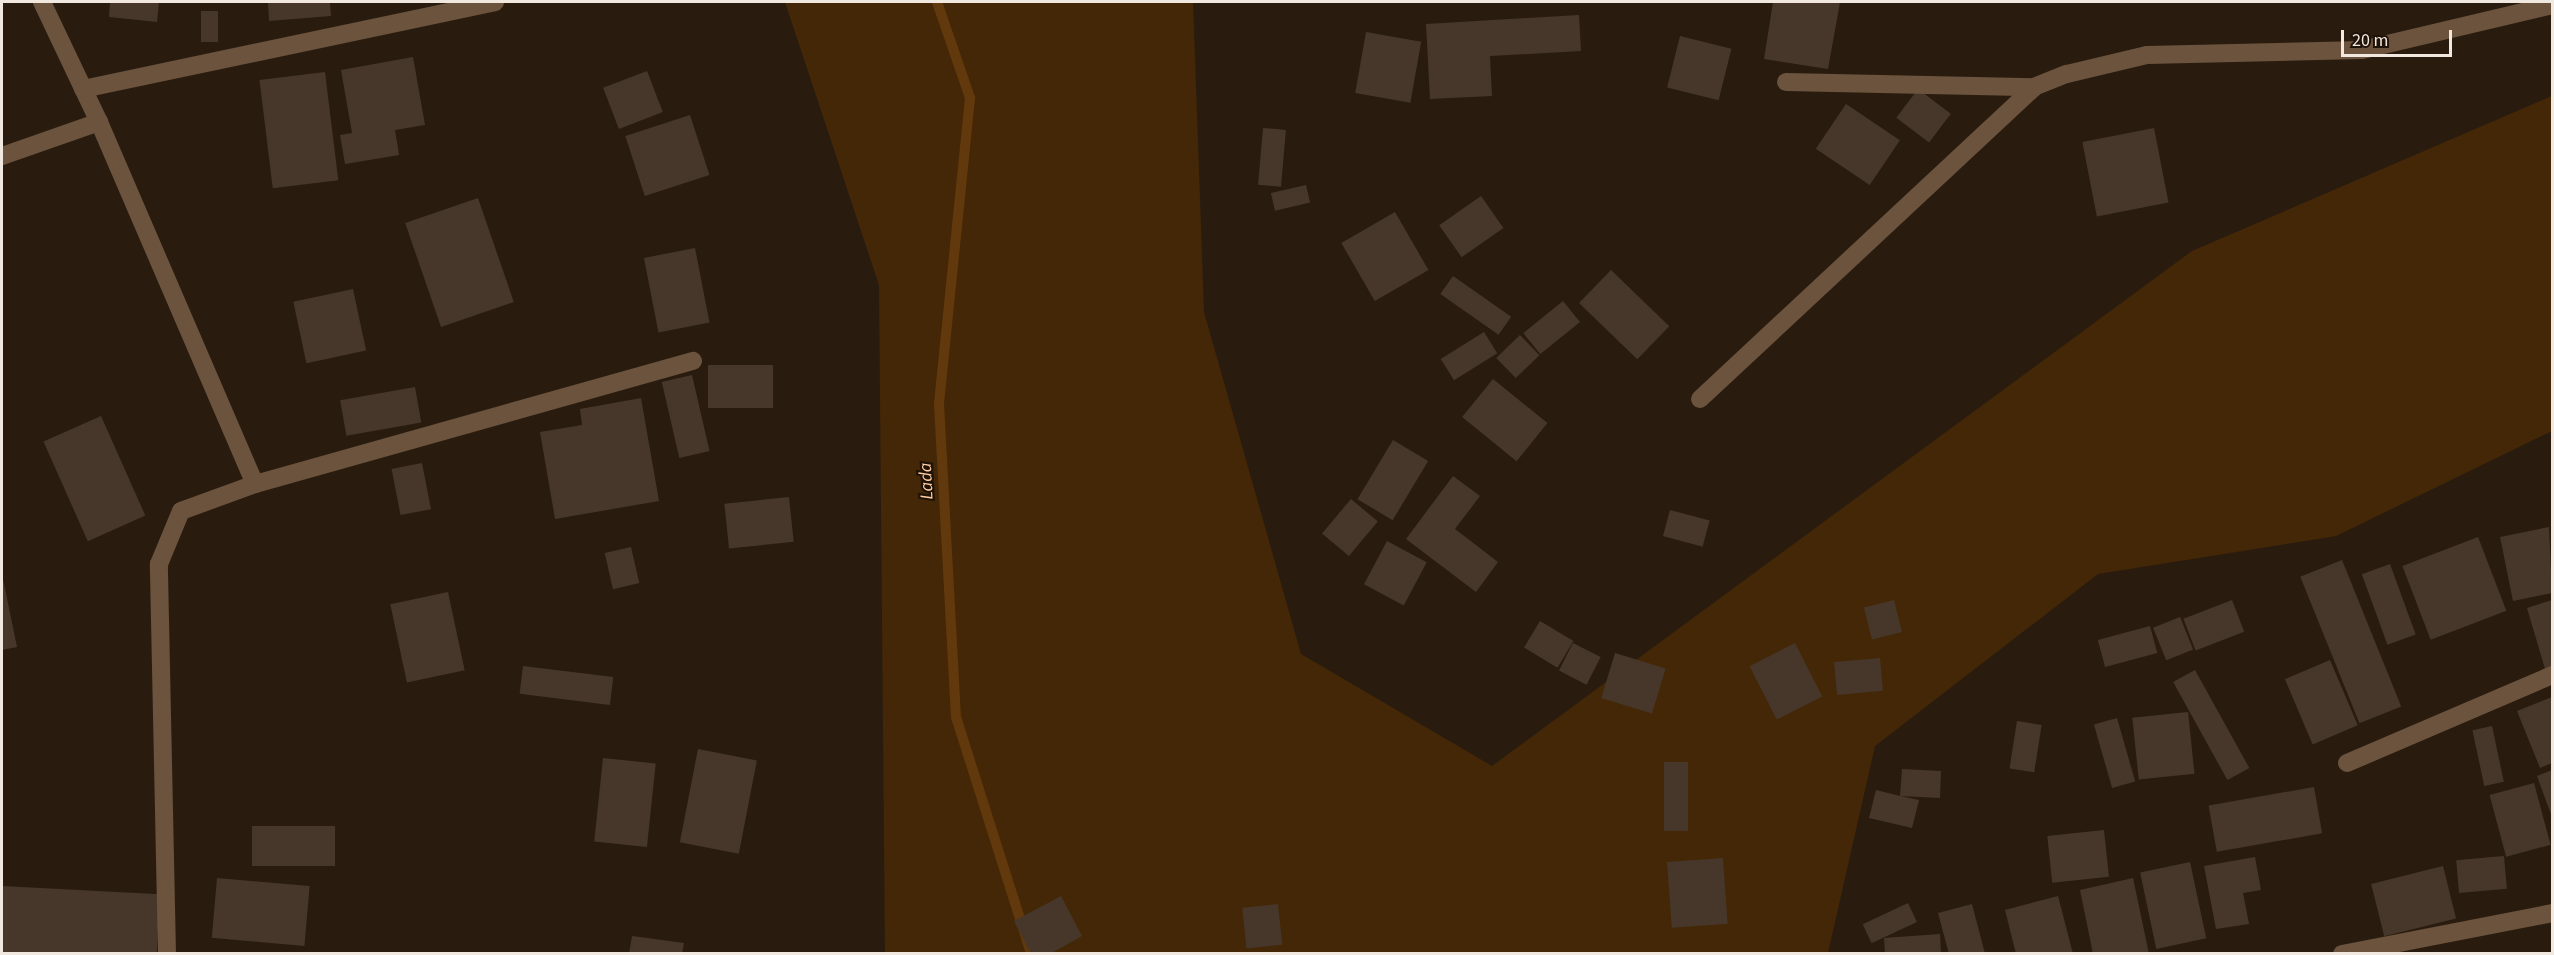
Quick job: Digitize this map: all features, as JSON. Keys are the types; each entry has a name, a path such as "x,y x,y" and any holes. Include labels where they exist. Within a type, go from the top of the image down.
{"street":[{"path":"42,2 99,122 255,484"},
{"path":"82,89 495,2"},
{"path":"1700,399 2034,87 2067,74 2147,55 2362,50 2553,4"},
{"path":"1786,82 2034,87"},
{"path":"2,156 99,122"},
{"path":"167,954 159,564 182,511 255,484 693,361"},
{"path":"2348,763 2553,675"},
{"path":"2342,954 2553,913"}],"shaded area":[{"path":"785,2 1193,2 1204,312 1301,654 1492,766 2192,251 2552,96 2552,431 2336,536 2098,574 1875,746 1828,953 885,953 879,285"}],"building":[{"path":"110,2 159,2 157,22 109,17"},
{"path":"268,2 330,2 331,16 269,21"},
{"path":"1773,2 1840,2 1828,69 1764,59"},
{"path":"201,11 218,11 218,42 201,42"},
{"path":"1579,15 1581,51 1490,56 1492,96 1430,99 1426,24"},
{"path":"1366,32 1421,42 1410,103 1355,93"},
{"path":"1680,36 1731,49 1719,100 1667,87"},
{"path":"413,57 425,125 395,130 399,155 345,164 340,135 352,133 341,70"},
{"path":"647,71 663,112 619,129 603,88"},
{"path":"325,72 338,180 273,188 259,80"},
{"path":"1918,89 1951,114 1929,142 1896,118"},
{"path":"1846,104 1900,140 1870,185 1816,149"},
{"path":"690,115 709,175 645,196 625,136"},
{"path":"1263,128 1286,130 1281,187 1258,185"},
{"path":"2154,128 2169,203 2097,217 2082,142"},
{"path":"1306,185 1310,203 1275,211 1271,193"},
{"path":"1481,196 1503,228 1462,257 1439,225"},
{"path":"478,198 514,302 441,327 405,223"},
{"path":"1395,212 1428,270 1375,301 1341,243"},
{"path":"695,248 710,323 658,333 644,258"},
{"path":"1611,270 1669,326 1637,359 1579,303"},
{"path":"1453,276 1511,317 1499,335 1440,294"},
{"path":"353,289 366,351 306,363 293,302"},
{"path":"1563,301 1580,322 1540,354 1523,333"},
{"path":"1484,332 1497,353 1454,380 1441,359"},
{"path":"1520,335 1539,355 1516,378 1496,358"},
{"path":"708,365 773,365 773,408 708,408"},
{"path":"692,375 710,451 679,458 662,382"},
{"path":"1493,379 1547,423 1517,461 1462,417"},
{"path":"415,387 421,422 346,436 340,400"},
{"path":"641,398 659,501 555,519 540,432 582,425 580,409"},
{"path":"101,416 145,516 88,541 43,442"},
{"path":"1393,440 1428,461 1393,520 1357,499"},
{"path":"422,463 431,509 401,515 392,469"},
{"path":"1453,476 1480,496 1455,529 1498,562 1476,592 1406,539"},
{"path":"789,497 794,542 729,549 724,504"},
{"path":"1351,499 1378,521 1349,556 1322,533"},
{"path":"1670,510 1710,521 1703,547 1663,536"},
{"path":"2549,527 2552,593 2513,601 2500,537"},
{"path":"2478,537 2506,611 2431,640 2402,566"},
{"path":"1387,541 1427,562 1404,605 1364,584"},
{"path":"631,547 639,583 613,589 605,553"},
{"path":"2342,560 2401,706 2359,723 2300,577"},
{"path":"2390,564 2416,634 2387,645 2362,574"},
{"path":"2,574 17,647 2,650"},
{"path":"448,592 465,670 407,683 390,604"},
{"path":"1894,600 1902,632 1872,640 1864,607"},
{"path":"2232,600 2244,632 2196,650 2183,619"},
{"path":"2552,600 2552,666 2545,669 2527,608"},
{"path":"2180,617 2193,649 2166,660 2153,628"},
{"path":"1540,621 1573,641 1557,668 1524,648"},
{"path":"2150,626 2157,653 2105,667 2098,640"},
{"path":"1573,643 1601,657 1587,685 1559,671"},
{"path":"1795,643 1822,696 1777,720 1750,666"},
{"path":"1615,653 1666,668 1652,713 1601,698"},
{"path":"1880,658 1883,691 1837,695 1834,662"},
{"path":"2330,660 2358,725 2313,745 2285,679"},
{"path":"523,666 613,677 610,705 520,694"},
{"path":"2195,670 2249,768 2227,780 2173,682"},
{"path":"2552,697 2552,763 2540,768 2517,711"},
{"path":"2188,712 2194,774 2139,780 2132,718"},
{"path":"2117,718 2135,781 2112,788 2094,725"},
{"path":"2017,721 2042,725 2034,772 2009,768"},
{"path":"2492,726 2504,782 2484,786 2472,730"},
{"path":"698,749 757,760 739,854 680,842"},
{"path":"603,758 656,764 647,847 594,842"},
{"path":"1664,762 1688,762 1688,831 1664,831"},
{"path":"1902,769 1941,771 1940,798 1900,796"},
{"path":"2552,770 2552,817 2537,776"},
{"path":"2534,783 2551,845 2506,857 2490,795"},
{"path":"2314,787 2322,833 2217,852 2209,806"},
{"path":"1876,790 1919,800 1912,828 1869,818"},
{"path":"252,826 335,826 335,866 252,866"},
{"path":"2104,830 2109,877 2052,883 2047,836"},
{"path":"2504,856 2507,889 2459,893 2456,860"},
{"path":"2255,857 2261,890 2243,893 2249,924 2216,929 2204,866"},
{"path":"1723,858 1728,924 1672,928 1667,862"},
{"path":"2190,862 2206,938 2156,949 2140,873"},
{"path":"2443,866 2456,918 2384,936 2371,884"},
{"path":"217,878 310,886 304,946 212,938"},
{"path":"2133,878 2149,954 2093,954 2080,890"},
{"path":"2,886 160,894 157,954 2,954"},
{"path":"1061,896 1082,936 1050,954 1031,954 1014,921"},
{"path":"2058,896 2073,954 2016,954 2005,910"},
{"path":"1908,903 1917,922 1872,943 1863,924"},
{"path":"1278,904 1282,945 1246,949 1242,908"},
{"path":"1972,904 1985,954 1949,954 1938,913"},
{"path":"1940,934 1941,954 1885,954 1884,938"},
{"path":"632,936 684,943 682,954 629,954"}],"waterway":[{"name":"Lada","path":"937,2 970,98 939,404 956,717 1031,954"}]}
